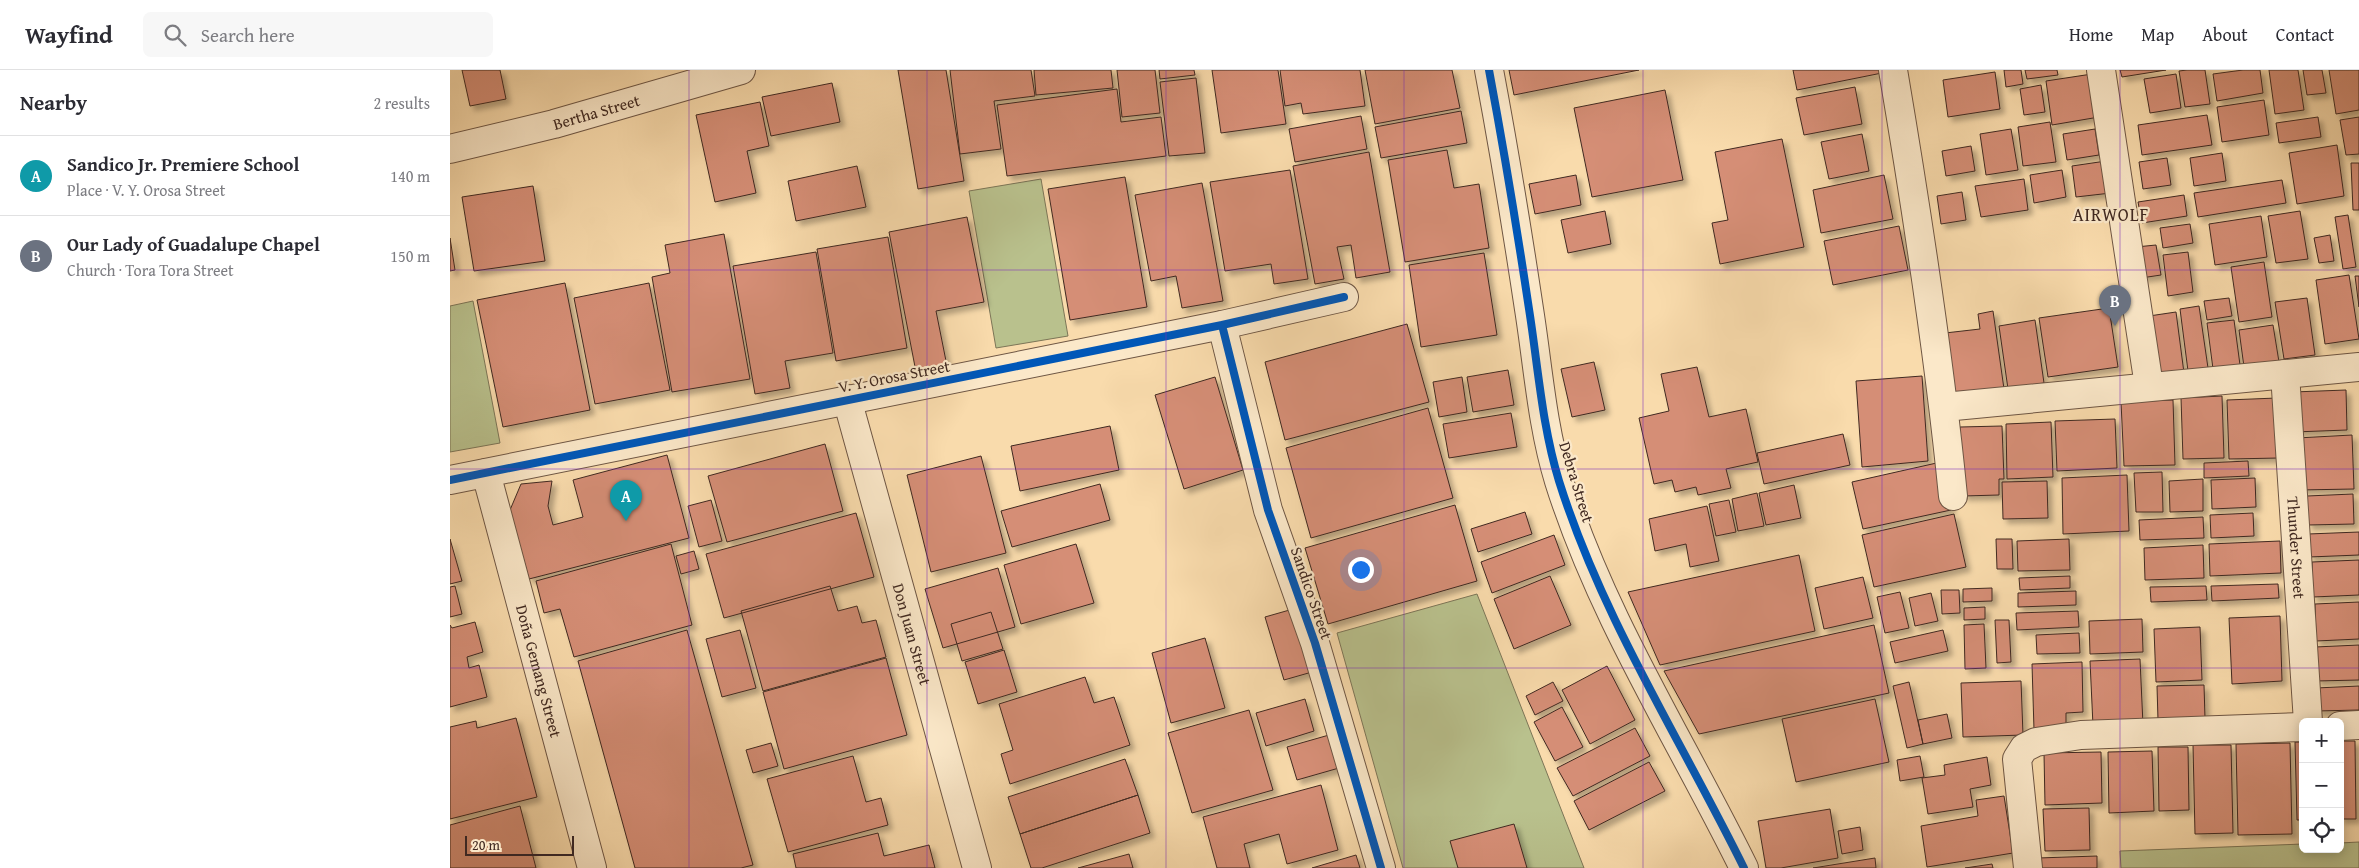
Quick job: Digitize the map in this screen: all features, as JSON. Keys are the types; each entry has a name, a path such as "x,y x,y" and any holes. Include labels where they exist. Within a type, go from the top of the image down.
{"street":[{"name":"Bertha Street","path":"450,149 554,124 739,70"},
{"name":"Debra Street","path":"1489,70 1512,195 1547,428 1559,479 1570,514 1622,637 1704,787 1744,868"},
{"path":"1893,70 1925,260 1954,496"},
{"path":"2102,70 2149,386"},
{"name":"V. Y. Orosa Street","path":"450,480 1222,325 1344,297"},
{"name":"Sandico Street","path":"1222,325 1268,510 1315,642 1381,868"},
{"path":"1944,407 2359,367"},
{"name":"Thunder Street","path":"2285,374 2308,718"},
{"name":"Don Juan Street","path":"847,399 977,868"},
{"name":"Doña Gemang Street","path":"486,474 592,868"},
{"path":"2344,726 2359,725"},
{"path":"2028,868 2017,759 2024,748 2036,742 2081,735 2299,727"}],"green space":[{"path":"1041,179 1068,336 996,348 969,191"},
{"path":"473,301 500,443 450,452 450,306"},
{"path":"1477,594 1584,868 1403,868 1337,633"},
{"path":"2359,842 2359,868 2121,868 2120,851 2299,844 2299,853 2344,853 2344,843"}],"building":[{"path":"462,70 500,70 506,99 470,106"},
{"path":"898,70 946,70 964,181 918,189"},
{"path":"950,70 1031,70 1035,96 994,101 1001,149 960,154"},
{"path":"1034,70 1111,70 1113,88 1036,95"},
{"path":"1117,70 1155,70 1160,113 1122,117"},
{"path":"1159,70 1194,70 1195,75 1160,79"},
{"path":"1212,70 1278,70 1286,124 1221,133"},
{"path":"1280,70 1360,70 1365,106 1303,114 1301,103 1285,106"},
{"path":"1365,70 1452,70 1460,108 1375,124"},
{"path":"1509,70 1639,70 1514,95"},
{"path":"1793,70 1881,70 1882,73 1797,90"},
{"path":"2004,70 2021,70 2023,84 2006,87"},
{"path":"2025,70 2057,70 2058,75 2027,79"},
{"path":"2120,70 2166,70 2122,77"},
{"path":"2205,70 2210,104 2185,107 2179,71"},
{"path":"2260,70 2263,93 2217,101 2213,74"},
{"path":"2269,70 2298,70 2304,110 2275,114"},
{"path":"2303,70 2322,70 2326,93 2307,95"},
{"path":"2329,70 2359,70 2359,110 2336,114"},
{"path":"1995,72 2000,109 1948,117 1943,80"},
{"path":"2092,74 2099,117 2052,125 2046,81"},
{"path":"2176,74 2181,108 2150,113 2144,79"},
{"path":"1196,78 1205,153 1169,156 1160,82"},
{"path":"832,83 840,122 771,136 762,97"},
{"path":"2041,85 2045,112 2024,115 2020,89"},
{"path":"1855,87 1862,124 1804,135 1796,98"},
{"path":"1117,89 1121,122 1161,117 1166,156 1007,176 997,105"},
{"path":"1665,90 1683,180 1592,197 1574,108"},
{"path":"2264,100 2269,135 2222,142 2217,107"},
{"path":"760,102 769,146 747,151 756,193 715,202 696,115"},
{"path":"1461,111 1467,143 1381,158 1375,127"},
{"path":"2207,115 2212,145 2142,155 2138,125"},
{"path":"1361,116 1367,149 1295,162 1289,129"},
{"path":"2318,117 2321,137 2279,143 2276,123"},
{"path":"2359,117 2359,154 2346,155 2340,120"},
{"path":"2050,122 2056,162 2023,166 2018,127"},
{"path":"2011,129 2018,170 1986,175 1980,134"},
{"path":"2095,129 2099,155 2067,160 2063,134"},
{"path":"1862,134 1869,171 1829,179 1821,142"},
{"path":"1782,139 1804,247 1720,264 1712,223 1728,220 1715,152"},
{"path":"2337,145 2344,196 2297,204 2289,153"},
{"path":"1971,146 1975,171 1946,176 1942,151"},
{"path":"1447,150 1454,188 1479,184 1489,248 1405,262 1388,160"},
{"path":"1369,152 1390,272 1356,278 1351,245 1337,247 1344,279 1315,284 1293,166"},
{"path":"2222,153 2226,181 2194,186 2190,158"},
{"path":"2167,158 2171,185 2143,189 2139,162"},
{"path":"2106,161 2111,193 2076,197 2072,166"},
{"path":"2351,163 2359,163 2359,210 2353,210"},
{"path":"857,166 866,207 796,221 788,181"},
{"path":"1290,170 1308,279 1274,284 1271,264 1225,271 1210,182"},
{"path":"2062,170 2066,197 2034,203 2030,175"},
{"path":"1576,175 1581,205 1535,214 1529,184"},
{"path":"1884,175 1893,219 1821,233 1813,190"},
{"path":"1125,177 1147,307 1070,320 1048,189"},
{"path":"2024,179 2028,210 1981,217 1975,186"},
{"path":"2282,180 2286,203 2198,217 2194,193"},
{"path":"1202,183 1223,301 1182,308 1176,276 1151,281 1135,195"},
{"path":"533,186 545,261 474,271 462,197"},
{"path":"1962,192 1966,220 1941,224 1937,196"},
{"path":"2184,195 2187,216 2142,223 2138,202"},
{"path":"1605,211 1611,244 1568,253 1561,220"},
{"path":"2300,211 2308,259 2276,263 2268,216"},
{"path":"2348,215 2356,267 2343,269 2335,217"},
{"path":"2261,216 2267,257 2215,265 2209,224"},
{"path":"967,217 984,302 936,311 947,366 916,372 889,232"},
{"path":"2190,224 2193,243 2163,248 2160,228"},
{"path":"1899,226 1908,270 1833,285 1824,241"},
{"path":"724,234 750,379 672,392 652,277 670,273 665,245"},
{"path":"2330,235 2334,261 2319,263 2314,238"},
{"path":"888,237 907,348 836,361 817,249"},
{"path":"450,238 455,270 450,271"},
{"path":"2156,245 2161,275 2141,278 2136,247"},
{"path":"816,252 833,353 785,361 790,388 755,394 733,266"},
{"path":"2188,252 2193,292 2168,296 2163,255"},
{"path":"1484,253 1497,335 1421,347 1409,265"},
{"path":"2264,262 2272,317 2239,322 2231,267"},
{"path":"2349,275 2359,339 2325,344 2316,280"},
{"path":"2355,276 2359,276 2359,307"},
{"path":"565,283 590,410 503,427 477,300"},
{"path":"649,283 670,390 595,404 574,298"},
{"path":"2229,298 2232,316 2207,320 2204,301"},
{"path":"2307,298 2315,355 2284,359 2275,302"},
{"path":"2199,306 2208,368 2188,371 2180,309"},
{"path":"2109,308 2118,367 2048,377 2039,318"},
{"path":"1993,311 2004,389 1954,396 1945,333 1980,329 1978,314"},
{"path":"2176,312 2184,373 2158,377 2149,316"},
{"path":"2035,320 2044,383 2008,389 1999,326"},
{"path":"2234,320 2240,365 2213,369 2207,323"},
{"path":"1407,324 1429,402 1285,440 1265,362"},
{"path":"2273,325 2279,362 2244,367 2239,330"},
{"path":"1594,362 1605,410 1572,417 1561,369"},
{"path":"1697,367 1709,417 1746,409 1758,462 1726,469 1731,488 1698,495 1696,487 1675,492 1672,480 1654,484 1639,418 1669,411 1661,374"},
{"path":"1508,370 1514,405 1473,412 1467,377"},
{"path":"1922,376 1928,461 1862,467 1856,381"},
{"path":"1215,377 1243,470 1184,489 1155,395"},
{"path":"1462,377 1467,412 1439,417 1433,382"},
{"path":"2346,390 2347,430 2294,432 2293,392"},
{"path":"2222,396 2224,458 2183,459 2181,398"},
{"path":"2277,398 2279,458 2229,459 2227,400"},
{"path":"2173,400 2175,465 2124,466 2121,402"},
{"path":"1428,408 1453,498 1311,538 1286,448"},
{"path":"1511,413 1517,447 1449,458 1443,424"},
{"path":"2115,419 2117,468 2057,471 2055,421"},
{"path":"2051,422 2053,477 2007,479 2006,424"},
{"path":"1110,426 1119,470 1020,491 1011,446"},
{"path":"2002,426 2004,479 1999,479 1999,495 1963,496 1960,427"},
{"path":"1843,434 1850,465 1764,484 1757,453"},
{"path":"2352,435 2354,489 2299,490 2297,438"},
{"path":"825,444 843,511 727,542 708,476"},
{"path":"667,455 689,538 529,579 510,510 521,484 552,481 548,506 553,525 583,517 573,480"},
{"path":"981,456 1006,553 931,572 907,475"},
{"path":"2248,461 2249,476 2204,478 2204,463"},
{"path":"1941,462 1951,510 1863,529 1852,482"},
{"path":"2162,472 2163,512 2136,512 2134,473"},
{"path":"2127,475 2129,531 2063,534 2062,478"},
{"path":"2255,478 2256,507 2212,509 2211,480"},
{"path":"2203,479 2203,511 2170,512 2169,481"},
{"path":"2047,481 2048,518 2003,519 2002,482"},
{"path":"1100,484 1110,520 1012,547 1001,511"},
{"path":"1794,485 1801,518 1766,525 1759,493"},
{"path":"1757,493 1764,526 1738,531 1732,499"},
{"path":"2353,494 2354,524 2308,525 2307,496"},
{"path":"711,500 722,541 699,547 688,506"},
{"path":"1729,500 1736,532 1716,536 1709,504"},
{"path":"1455,505 1477,581 1328,624 1305,548"},
{"path":"1707,506 1719,561 1690,567 1686,544 1655,551 1649,519"},
{"path":"1525,512 1532,534 1478,552 1471,529"},
{"path":"856,513 874,577 724,618 706,554"},
{"path":"2253,513 2254,536 2211,538 2210,515"},
{"path":"1954,514 1966,567 1874,587 1862,535"},
{"path":"2203,517 2204,538 2140,540 2139,520"},
{"path":"2359,532 2359,555 2309,557 2308,534"},
{"path":"1554,535 1565,565 1492,593 1481,562"},
{"path":"450,539 462,581 450,584"},
{"path":"1996,539 2012,539 2013,569 1997,569"},
{"path":"2069,539 2070,570 2018,571 2017,541"},
{"path":"2280,541 2281,573 2210,576 2209,544"},
{"path":"671,544 692,625 574,657 560,609 544,613 536,581"},
{"path":"1076,544 1094,603 1021,624 1004,565"},
{"path":"2203,545 2204,578 2145,580 2144,548"},
{"path":"694,551 699,569 681,574 676,556"},
{"path":"1799,555 1815,631 1660,665 1628,592"},
{"path":"2359,560 2359,595 2313,597 2312,562"},
{"path":"998,568 1015,627 943,648 925,589"},
{"path":"1550,576 1571,625 1514,649 1494,599"},
{"path":"2070,576 2070,588 2020,590 2019,578"},
{"path":"1863,577 1873,618 1824,629 1815,588"},
{"path":"2278,584 2279,598 2212,601 2211,586"},
{"path":"455,586 462,614 450,617 450,587"},
{"path":"830,586 838,611 857,606 862,623 876,620 886,657 763,691 741,611"},
{"path":"2206,586 2207,600 2151,602 2150,587"},
{"path":"1992,588 1992,601 1963,602 1963,589"},
{"path":"1941,590 1959,590 1960,613 1942,614"},
{"path":"2076,591 2076,605 2018,607 2018,593"},
{"path":"1900,592 1909,628 1885,633 1877,597"},
{"path":"1931,593 1938,621 1915,626 1909,598"},
{"path":"2359,602 2359,639 2316,641 2315,604"},
{"path":"1300,607 1319,670 1284,680 1265,617"},
{"path":"1985,607 1985,619 1964,620 1964,608"},
{"path":"2078,611 2079,627 2017,630 2016,613"},
{"path":"991,612 1003,649 962,661 951,624"},
{"path":"2280,616 2282,681 2232,684 2229,618"},
{"path":"2142,619 2143,652 2090,654 2089,621"},
{"path":"1995,620 2009,620 2011,662 1997,663"},
{"path":"475,622 483,652 467,657 469,668 479,665 487,697 450,707 450,625 452,628"},
{"path":"1984,624 1986,668 1965,669 1964,625"},
{"path":"1874,625 1889,693 1699,734 1664,671"},
{"path":"2200,627 2202,680 2156,682 2154,629"},
{"path":"687,630 753,865 741,868 635,868 578,661"},
{"path":"740,630 756,688 722,697 706,639"},
{"path":"1943,630 1948,651 1895,663 1890,642"},
{"path":"2079,633 2080,653 2037,654 2036,635"},
{"path":"1205,638 1225,708 1171,723 1152,653"},
{"path":"2359,645 2359,680 2316,681 2315,647"},
{"path":"1004,650 1017,692 978,704 965,662"},
{"path":"886,658 907,735 784,769 763,692"},
{"path":"2140,659 2143,725 2093,726 2090,661"},
{"path":"2082,662 2083,712 2066,713 2066,729 2034,730 2032,664"},
{"path":"1607,666 1635,720 1590,744 1562,690"},
{"path":"1085,677 1094,703 1114,697 1130,745 1010,784 1001,754 1013,750 999,704"},
{"path":"2021,681 2023,735 1963,737 1961,683"},
{"path":"1553,682 1563,701 1535,715 1526,696"},
{"path":"1909,682 1923,744 1907,748 1893,686"},
{"path":"2204,685 2205,718 2158,720 2157,686"},
{"path":"2359,686 2359,710 2317,711 2316,688"},
{"path":"1305,699 1314,731 1266,746 1256,713"},
{"path":"1875,699 1889,762 1796,782 1782,719"},
{"path":"1562,707 1583,747 1555,761 1534,722"},
{"path":"1249,710 1273,790 1192,813 1168,733"},
{"path":"1947,714 1952,738 1923,744 1918,720"},
{"path":"516,718 537,797 450,819 450,727 476,721 477,728"},
{"path":"1635,728 1650,756 1573,796 1557,768"},
{"path":"1336,733 1346,766 1297,780 1287,747"},
{"path":"2344,741 2355,741 2356,819 2344,819"},
{"path":"2295,742 2299,742 2299,820 2297,820"},
{"path":"771,743 778,766 753,773 746,750"},
{"path":"2290,743 2292,834 2238,835 2236,744"},
{"path":"2193,745 2231,745 2233,833 2195,834"},
{"path":"2158,747 2188,747 2189,810 2159,811"},
{"path":"2152,751 2154,811 2109,813 2108,752"},
{"path":"2101,752 2102,803 2045,805 2044,753"},
{"path":"853,756 866,802 881,798 888,825 788,852 767,779"},
{"path":"1920,756 1924,777 1900,781 1897,760"},
{"path":"1987,757 1991,785 1970,789 1973,807 1928,814 1922,778 1945,775 1944,765"},
{"path":"1125,759 1138,795 1020,834 1008,797"},
{"path":"1649,762 1665,791 1589,830 1574,801"},
{"path":"1321,785 1338,850 1287,864 1279,834 1244,844 1250,868 1217,868 1203,817"},
{"path":"1138,795 1150,833 1042,868 1031,868 1020,834"},
{"path":"2004,796 2013,853 1927,867 1921,826 1978,816 1976,800"},
{"path":"520,806 536,868 450,868 450,825"},
{"path":"2089,808 2090,850 2045,851 2043,809"},
{"path":"1830,809 1838,858 1781,868 1766,868 1758,821"},
{"path":"1514,824 1527,868 1458,868 1450,841"},
{"path":"1860,827 1863,850 1842,854 1838,831"},
{"path":"878,833 884,856 929,845 935,868 796,868 793,854"},
{"path":"1129,854 1133,868 1078,868"},
{"path":"1356,855 1360,868 1312,868"},
{"path":"2097,856 2097,868 2038,868 2038,858"},
{"path":"1875,858 1876,868 1813,868"},
{"path":"1992,864 1993,868 1965,868"}],"cycle path":[{"path":"1489,70 1520,249 1544,417 1559,481 1597,581 1620,630 1744,868"},
{"path":"450,480 1222,325 1344,297"},
{"path":"1222,325 1268,510 1315,643 1381,868"}],"place":[{"name":"Our Lady of Guadalupe Chapel","path":"2115,326"},
{"name":"Sandico Jr. Premiere School","path":"626,521"}],"district":[{"name":"AIRWOLF","path":"2111,214"}]}
